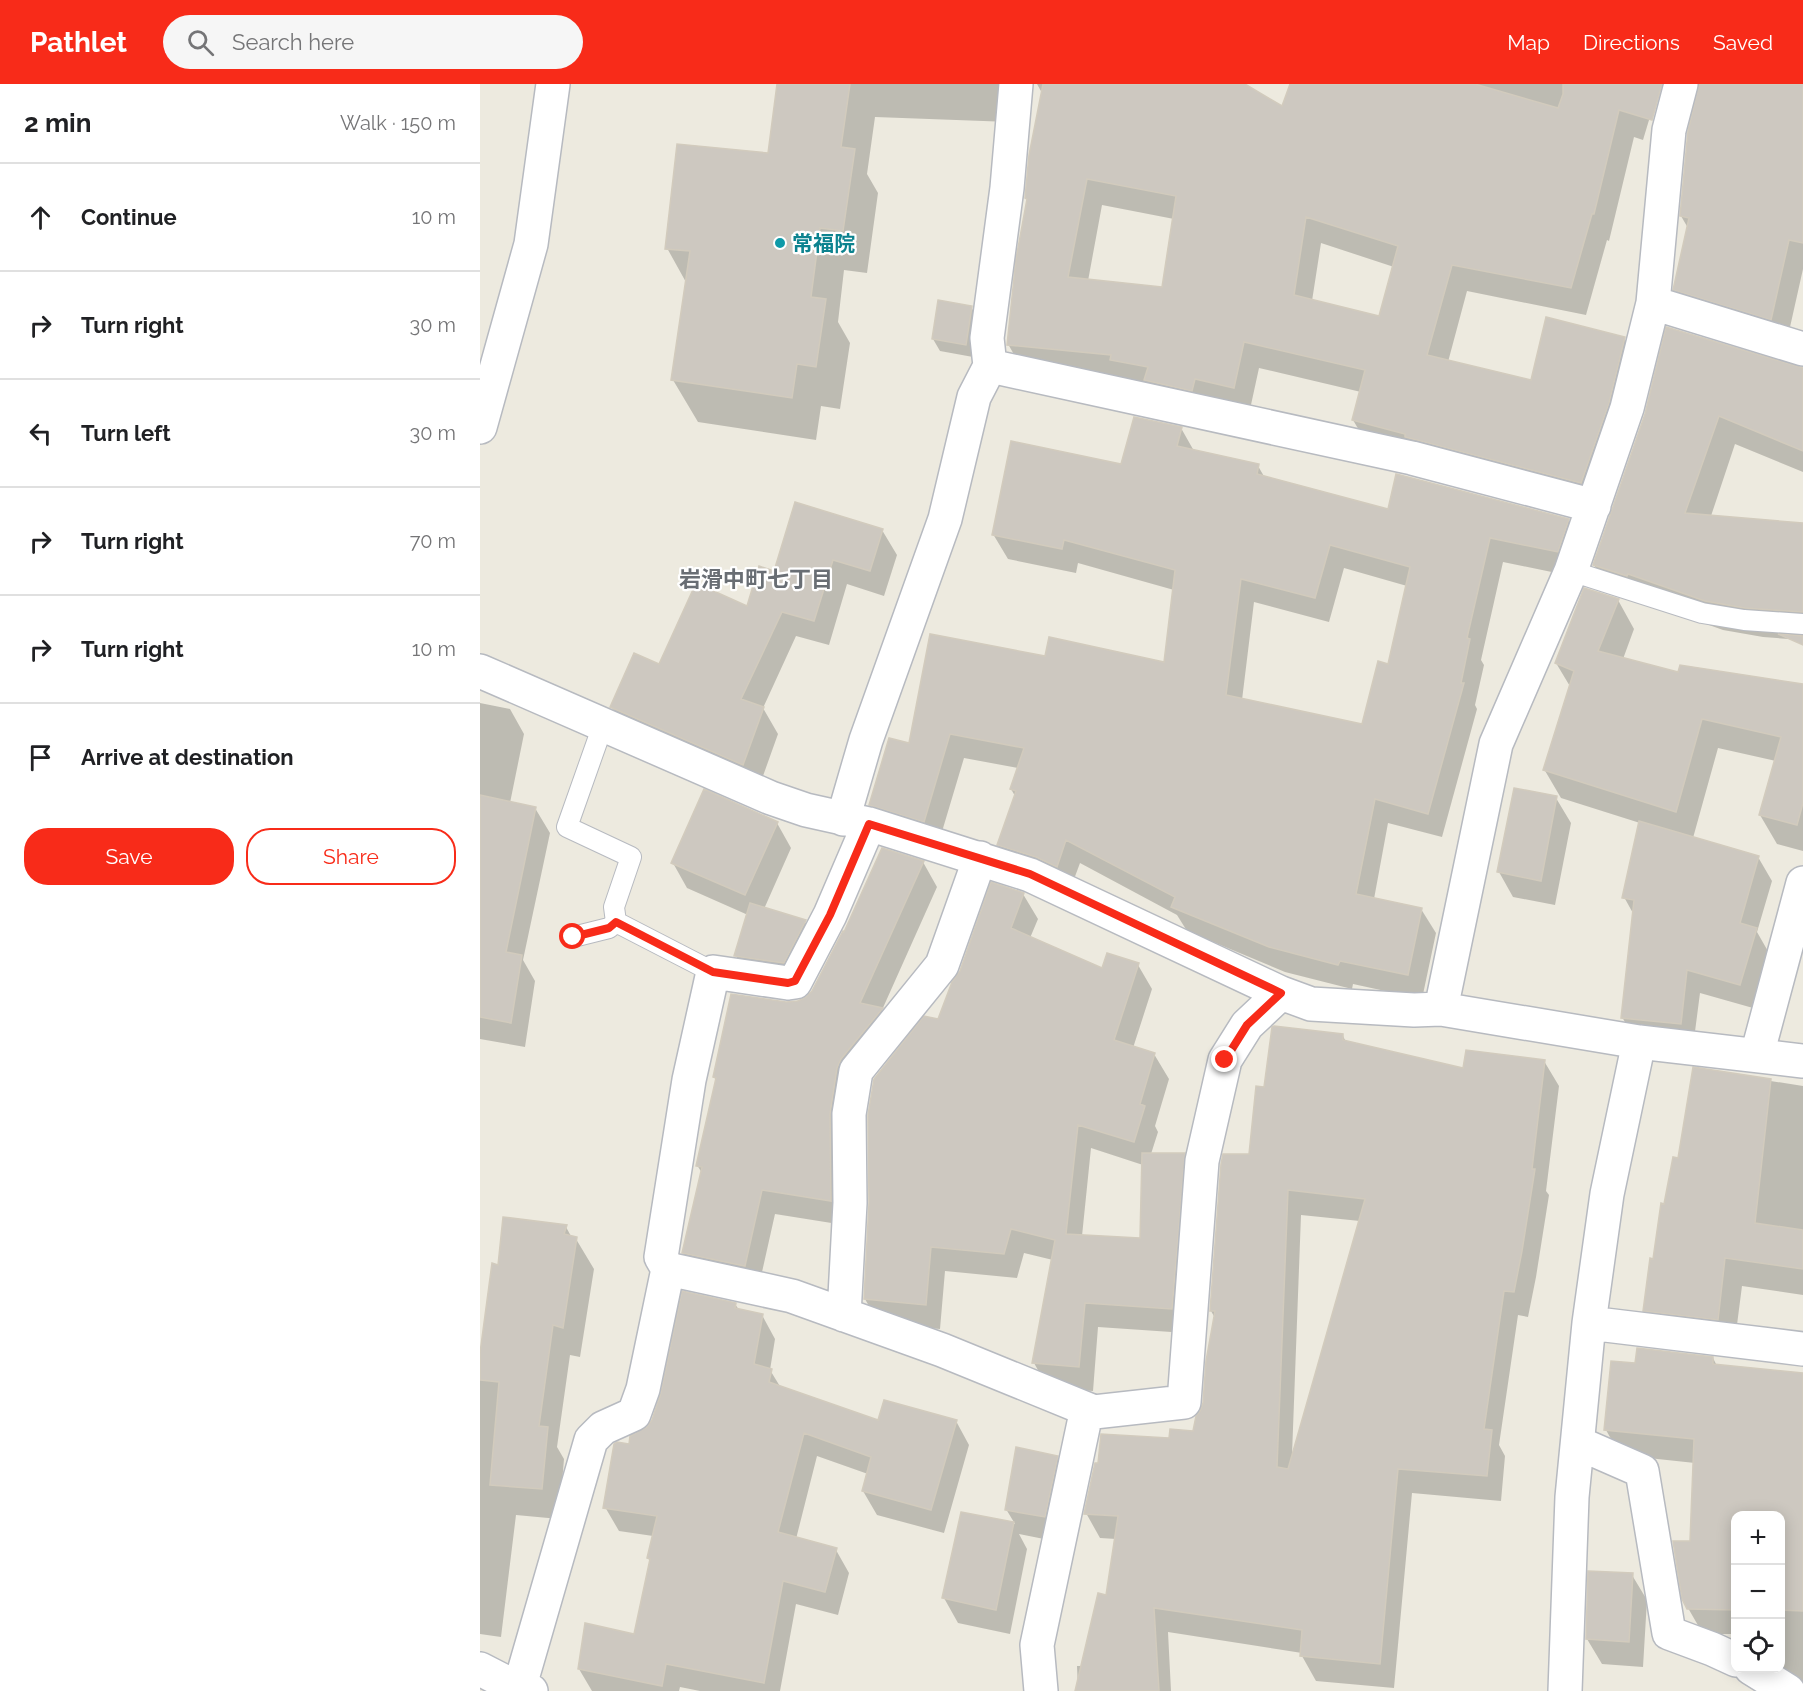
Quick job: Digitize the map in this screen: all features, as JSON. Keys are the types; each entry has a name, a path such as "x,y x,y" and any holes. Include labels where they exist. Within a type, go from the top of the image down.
{"street":[{"path":"480,427 531,244 553,84"},
{"path":"480,1669 525,1690 591,1440 603,1428 634,1414 644,1389 668,1269 661,1257 689,1080 713,972 788,983 795,981 830,915 856,822 866,740 945,519 974,397 990,366 987,338 1007,188 1016,84"},
{"path":"1441,1009 1496,744 1571,572 1627,408 1653,303 1669,130 1681,84"},
{"path":"1653,303 1803,349"},
{"path":"990,366 1412,458 1594,506"},
{"path":"480,671 771,798 1030,874 1281,993 1311,1004 1414,1010 1441,1009 1639,1042 1803,1061"},
{"path":"844,1315 850,1203 849,1114 856,1071 942,965 980,858"},
{"path":"1757,1055 1803,883"},
{"path":"668,1269 792,1296 942,1350 1094,1412 1184,1402 1202,1161 1225,1060 1247,1025 1281,993"},
{"path":"1565,1691 1572,1497 1589,1323 1607,1194 1639,1042"},
{"path":"1589,1323 1803,1349"},
{"path":"1041,1691 1037,1645 1085,1419 1094,1412"},
{"path":"1578,1443 1642,1471 1669,1633 1731,1658"},
{"path":"1759,1673 1788,1691"}],"lane":[{"path":"1571,572 1702,613 1744,620 1803,624"},
{"path":"603,725 567,827 631,857 615,907 616,922"},
{"path":"573,937 609,928 616,922"},
{"path":"616,922 713,972"}],"building":[{"name":"常福院","path":"777,84 850,84 841,147 855,149 843,231 820,228 811,297 826,299 816,367 797,364 792,398 671,380 690,251 665,249 677,144 768,153"},
{"path":"1043,84 1245,84 1282,106 1290,84 1475,84 1558,108 1563,94 1563,84 1662,84 1652,120 1619,110 1594,214 1592,214 1571,288 1452,265 1427,355 1531,380 1546,317 1625,337 1609,403 1581,483 1405,437 1405,434 1352,420 1365,370 1244,342 1234,388 1195,379 1192,391 1144,380 1148,367 1110,360 1111,355 1007,345 1016,259 1027,199 1025,198 1029,155","holes":["1087,179 1176,196 1162,287 1068,277","1306,217 1398,246 1379,316 1294,295"]},
{"path":"1699,84 1803,84 1803,243 1789,240 1771,320 1673,290 1689,218 1680,216 1688,131"},
{"path":"938,300 972,306 966,345 932,339"},
{"path":"1666,327 1803,368 1803,451 1719,416 1685,513 1803,523 1803,612 1745,608 1705,601 1628,574 1627,576 1593,565 1645,414"},
{"path":"1134,417 1182,427 1177,446 1259,464 1257,474 1388,509 1396,474 1569,519 1558,552 1490,538 1467,638 1470,639 1461,683 1464,683 1428,814 1375,799 1356,894 1422,908 1408,975 1340,961 1338,965 1269,947 1171,907 1175,897 1066,840 1057,867 1036,857 997,845 1016,791 1010,789 1024,748 950,734 924,822 869,805 889,738 909,743 930,634 1045,656 1049,637 1164,662 1175,570 1064,540 1062,549 992,535 1011,441 1121,464","holes":["1330,545 1410,567 1388,664 1378,661 1362,724 1226,695 1241,579 1315,598"]},
{"path":"795,502 883,529 870,571 833,560 814,621 782,612 741,699 764,707 743,765 610,707 634,653 659,664 696,583 747,606 759,566 774,571"},
{"path":"1584,588 1619,599 1598,651 1678,672 1680,665 1803,684 1803,803 1797,825 1759,815 1781,737 1702,719 1676,812 1543,770 1574,671 1555,663"},
{"path":"1778,634 1803,636 1803,645"},
{"path":"1514,788 1557,796 1541,881 1497,872"},
{"path":"704,789 778,822 745,895 671,863"},
{"path":"480,795 536,807 506,952 522,955 511,1023 480,1017"},
{"path":"1639,821 1759,856 1740,923 1757,928 1740,985 1687,970 1681,1024 1621,1018 1634,900 1622,898"},
{"path":"882,848 924,861 860,1003 883,1008 841,1059 837,1068 830,1114 831,1201 762,1190 745,1266 682,1253 702,1167 696,1166 716,1078 713,1077 731,994 786,1002 798,1001 806,997 812,991 844,932"},
{"path":"991,882 1024,893 1011,928 1102,968 1107,953 1139,963 1114,1040 1155,1053 1140,1104 1145,1106 1134,1142 1078,1125 1066,1234 1140,1238 1142,1153 1185,1153 1172,1309 1085,1303 1079,1367 1032,1363 1055,1240 1011,1229 1004,1254 931,1247 926,1305 864,1299 869,1203 868,1115 874,1079 924,1016 938,1019 952,982 960,971"},
{"path":"750,903 806,920 784,963 734,956"},
{"path":"1272,1027 1343,1034 1343,1040 1463,1068 1466,1050 1545,1060 1532,1169 1535,1169 1522,1251 1514,1292 1504,1291 1484,1429 1492,1430 1487,1476 1398,1469 1380,1664 1300,1656 1302,1630 1154,1608 1159,1691 1075,1691 1098,1593 1106,1595 1118,1516 1084,1514 1095,1463 1098,1463 1101,1434 1169,1438 1170,1429 1193,1431 1196,1416 1203,1403 1206,1361 1215,1311 1210,1311 1221,1164 1223,1154 1249,1154 1256,1086 1264,1087","holes":["1288,1190 1365,1199 1288,1469 1277,1467"]},
{"path":"1693,1067 1771,1079 1755,1223 1803,1230 1803,1269 1725,1258 1718,1320 1643,1311 1650,1258 1653,1259 1661,1203 1664,1204 1673,1157 1678,1158"},
{"path":"503,1217 567,1225 564,1234 577,1237 563,1328 553,1325 539,1426 548,1427 542,1489 490,1485 499,1382 480,1380 480,1353 492,1263 498,1265"},
{"path":"682,1291 736,1303 735,1308 763,1314 754,1364 772,1369 769,1382 878,1420 884,1400 957,1420 931,1510 862,1491 871,1457 804,1433 778,1532 837,1548 825,1592 783,1581 764,1683 666,1664 662,1686 578,1669 585,1623 634,1634 657,1516 603,1508 614,1444 617,1442 629,1444 630,1436 647,1427 652,1420 661,1393"},
{"path":"1637,1348 1713,1357 1713,1364 1803,1373 1803,1611 1785,1610 1785,1511 1731,1511 1731,1610 1687,1609 1682,1599 1673,1541 1690,1541 1694,1439 1604,1430 1611,1361 1635,1363"},
{"path":"1016,1447 1058,1456 1045,1517 1005,1510"},
{"path":"961,1512 1014,1522 996,1610 942,1598"},
{"path":"1588,1571 1633,1573 1629,1642 1586,1639"}],"place":[{"name":"常福院","path":"780,243"}],"district":[{"name":"岩滑中町七丁目","path":"756,579"}],"route":[{"path":"573,937 609,928 616,922 713,972 788,983 795,981 830,915 869,824 1030,874 1281,993 1247,1025 1225,1060"}]}
